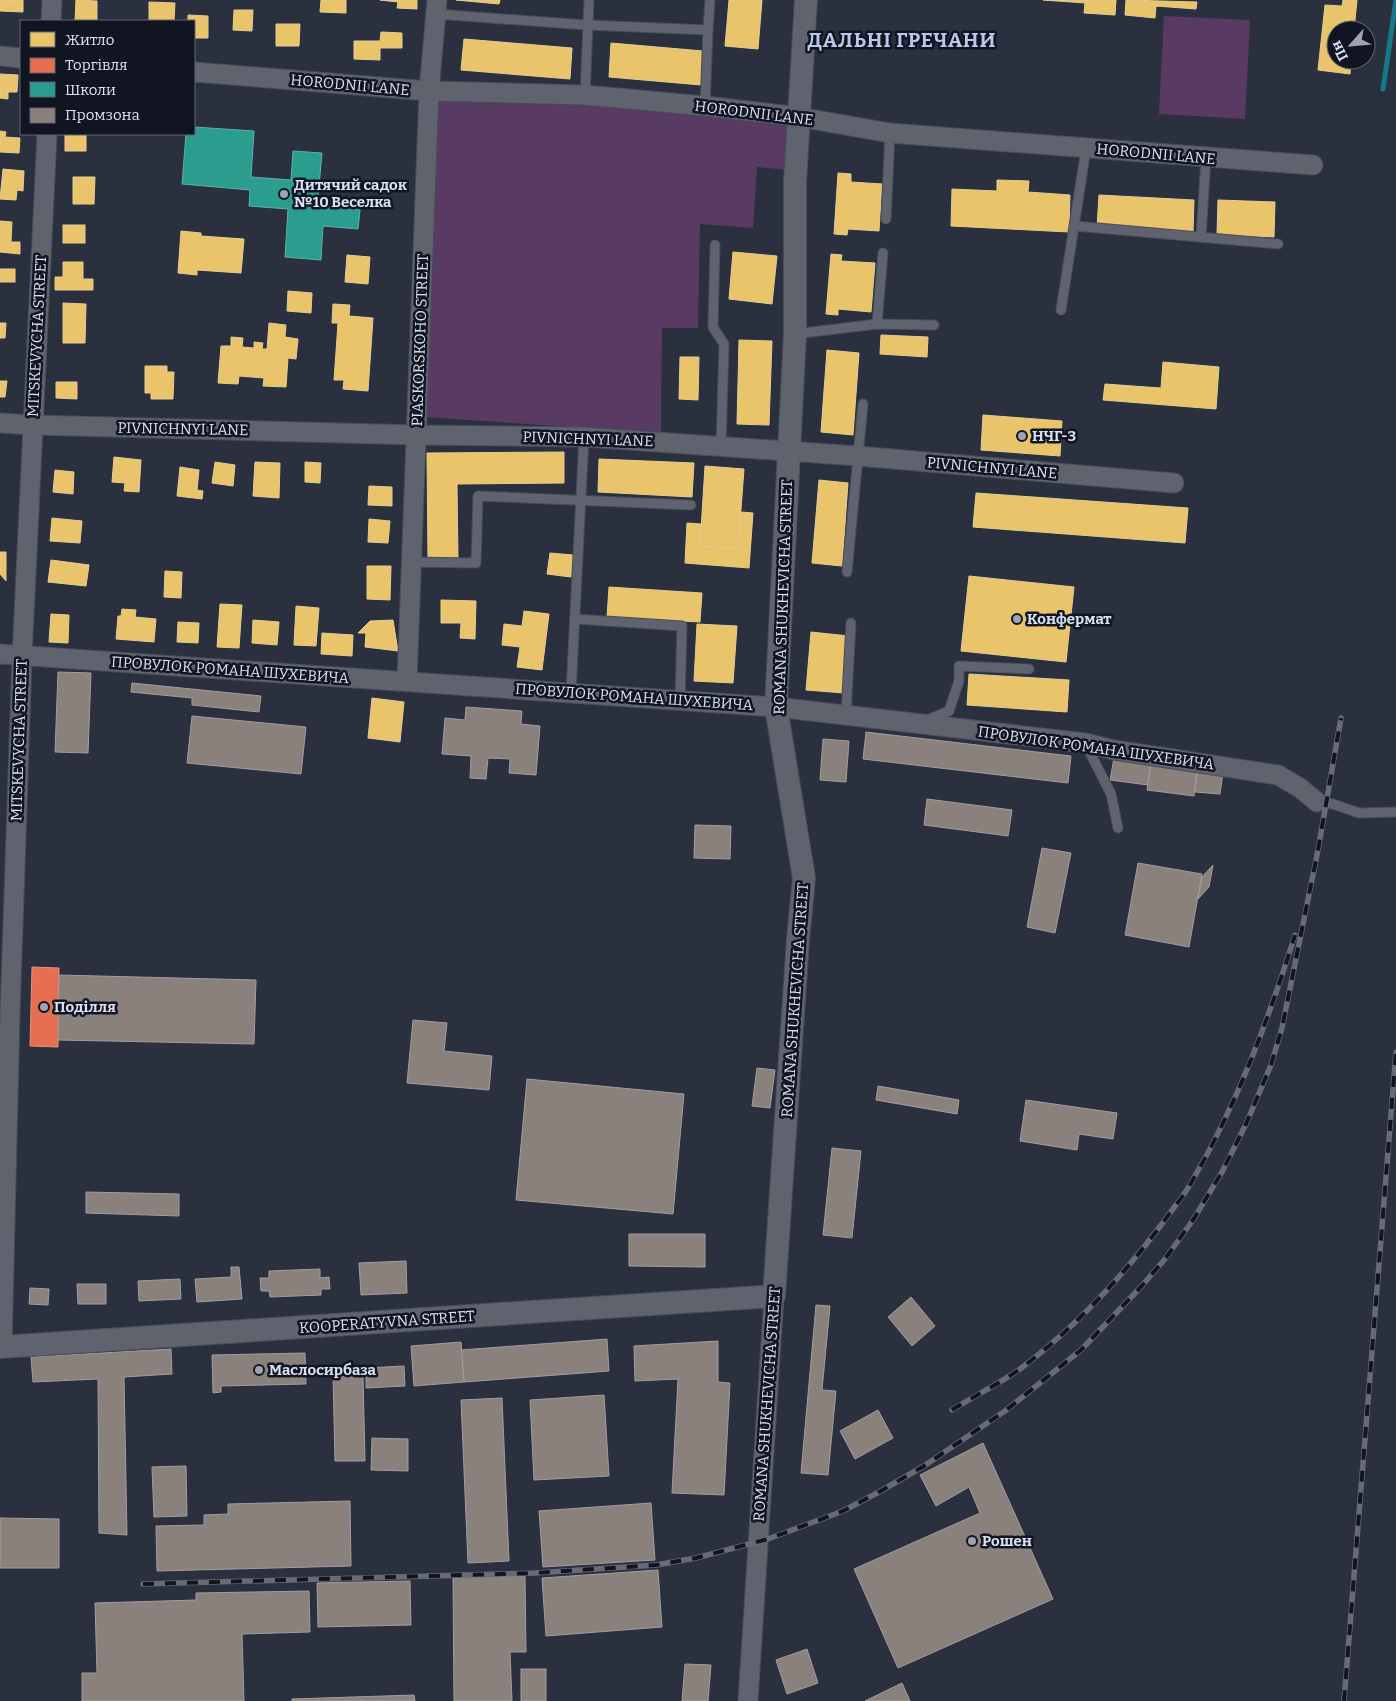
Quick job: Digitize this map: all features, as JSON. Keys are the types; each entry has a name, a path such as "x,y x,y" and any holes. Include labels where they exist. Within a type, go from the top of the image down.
{"street":[{"path":"51,20 52,0"},
{"name":"ROMANA SHUKHEVICHA STREET","path":"748,1701 798,939 804,878 776,707 795,334 795,182 806,0"},
{"name":"PIASKORSKOHO STREET","path":"407,681 429,91 436,7"},
{"path":"0,56 20,58"},
{"name":"HORODNII LANE","path":"195,72 429,91 585,95 799,117 890,134 1313,165"},
{"name":"MITSKEVYCHA STREET","path":"1,1347 5,1014 47,135"},
{"name":"PIVNICHNYI LANE","path":"0,422 33,425 417,435 584,437 858,456 1174,483"},
{"name":"ПРОВУЛОК РОМАНА ШУХЕВИЧА","path":"0,654 22,657 571,692 846,714 1085,743 1114,750 1278,775 1300,788 1317,802"},
{"name":"KOOPERATYVNA STREET","path":"1,1347 774,1296"}],"lane":[{"path":"585,95 589,0"},
{"path":"705,106 710,0"},
{"path":"436,7 588,25 708,30"},
{"path":"886,219 890,134"},
{"path":"1061,310 1086,148"},
{"path":"1202,237 1206,158"},
{"path":"1075,226 1278,244"},
{"path":"715,245 713,327 724,344 721,446"},
{"path":"877,324 883,253"},
{"path":"795,334 877,324 934,325"},
{"path":"847,572 863,404"},
{"path":"571,692 584,437"},
{"path":"410,562 476,563 478,496 691,505"},
{"path":"575,619 682,626 680,700"},
{"path":"846,714 851,623"},
{"path":"917,724 949,711 959,681 959,666 1028,669"},
{"path":"1085,743 1111,794 1118,828"},
{"path":"1317,802 1333,804 1359,813 1396,812"}],"shaded area":[{"path":"1164,16 1250,20 1245,119 1159,114"},
{"path":"436,89 791,124 788,170 757,167 753,228 700,224 698,328 662,328 661,433 424,417"}],"building: Житло":[{"path":"0,0 11,0 23,12 0,11"},
{"path":"11,0 23,0 23,12"},
{"path":"76,0 97,1 76,20"},
{"path":"321,0 346,0 346,13 320,12"},
{"path":"380,0 417,0 417,9 397,8 398,2"},
{"path":"456,0 500,0 499,4"},
{"path":"729,0 762,0 758,49 725,46"},
{"path":"1043,0 1116,0 1115,15 1084,13 1085,3"},
{"path":"1126,0 1197,2 1196,9 1156,6 1155,18 1125,15"},
{"path":"1343,0 1357,0 1355,20 1326,20 1326,70 1350,70 1350,74 1318,70 1325,5 1342,6"},
{"path":"97,1 97,20 77,20"},
{"path":"149,2 175,3 174,20 149,20"},
{"path":"234,10 253,10 252,31 233,30"},
{"path":"188,15 208,16 208,38 195,38 195,20 188,20"},
{"path":"276,24 300,24 299,46 276,46"},
{"path":"381,32 402,33 402,48 380,48 380,60 354,59 354,41 380,41"},
{"path":"464,39 572,48 570,79 461,70"},
{"path":"611,43 703,51 701,85 609,77"},
{"path":"0,74 18,75 0,94"},
{"path":"18,75 17,92 8,92 8,99 0,98 0,94"},
{"path":"0,131 6,132 5,137 20,138 19,153 0,152"},
{"path":"65,135 86,135 86,151 65,151"},
{"path":"3,169 24,171 23,191 17,190 16,200 0,199"},
{"path":"838,173 851,174 851,182 882,184 879,231 848,229 847,235 834,234"},
{"path":"73,177 95,177 94,204 73,204"},
{"path":"997,180 1029,181 1028,192 1070,195 1069,232 951,226 952,189 997,191"},
{"path":"1099,195 1194,200 1193,232 1097,227"},
{"path":"1218,200 1275,202 1274,237 1217,234"},
{"path":"0,221 12,222 11,242 20,242 20,254 0,252"},
{"path":"63,225 85,225 85,243 63,243"},
{"path":"181,231 201,233 201,236 244,239 241,273 197,270 197,275 178,273"},
{"path":"733,252 777,256 772,304 729,299"},
{"path":"831,254 842,255 841,261 875,263 871,312 838,309 838,315 826,314"},
{"path":"347,255 370,257 368,284 345,282"},
{"path":"63,262 83,262 83,279 93,279 93,290 55,290 55,277 63,277"},
{"path":"0,269 15,269 15,282 0,282"},
{"path":"288,291 312,293 311,313 287,311"},
{"path":"63,303 86,304 85,343 63,343"},
{"path":"333,304 350,305 349,316 373,318 368,391 343,389 344,380 334,380 338,323 332,323"},
{"path":"0,323 6,323 5,338 0,338"},
{"path":"269,323 286,325 285,337 298,339 296,359 288,358 286,387 263,386 264,378 239,376 238,384 218,383 221,346 231,346 231,337 243,338 242,347 254,348 254,342 263,343 262,349 267,349"},
{"path":"881,335 928,337 927,357 880,354"},
{"path":"739,340 772,341 769,425 737,424"},
{"path":"827,350 859,353 853,435 821,432"},
{"path":"680,357 699,357 698,400 679,399"},
{"path":"1163,362 1219,367 1216,409 1103,400 1105,384 1161,388"},
{"path":"145,366 167,366 167,372 174,372 173,399 151,399 151,393 145,393"},
{"path":"0,381 7,381 5,397 0,397"},
{"path":"56,382 77,382 77,399 56,398"},
{"name":"НЧГ-3","path":"983,415 1062,421 1060,456 981,450"},
{"path":"564,452 564,483 457,484 458,558 428,558 427,453"},
{"path":"114,457 141,460 139,492 124,491 125,483 112,482"},
{"path":"599,459 694,463 692,497 598,492"},
{"path":"215,462 235,465 233,486 212,483"},
{"path":"255,462 280,463 279,498 253,496"},
{"path":"305,462 321,463 320,483 305,482"},
{"path":"705,466 744,469 738,549 700,546"},
{"path":"180,467 199,470 197,490 203,491 202,499 177,496"},
{"path":"55,470 74,472 73,494 53,492"},
{"path":"819,480 848,483 842,566 812,563"},
{"path":"369,486 392,487 392,506 368,505"},
{"path":"976,493 1188,508 1185,543 973,527"},
{"path":"741,512 753,513 749,568 685,563 687,523 701,524 700,546 738,549"},
{"path":"52,518 82,521 80,543 50,541"},
{"path":"369,519 390,521 388,543 368,542"},
{"path":"0,552 6,552 6,581 0,574"},
{"path":"550,553 573,555 571,577 547,574"},
{"path":"51,560 89,565 48,582"},
{"path":"89,565 86,586 48,582"},
{"path":"367,566 391,566 390,600 367,599"},
{"path":"165,571 182,572 181,598 164,597"},
{"name":"Конфермат","path":"969,576 1074,587 1066,662 961,651"},
{"path":"609,587 702,593 700,622 607,617"},
{"path":"441,600 476,601 475,639 460,638 461,623 441,623"},
{"path":"220,604 242,605 239,648 217,647"},
{"path":"296,606 319,608 316,646 294,645"},
{"path":"122,609 136,610 135,617 156,619 154,642 116,639 118,616 121,616"},
{"path":"524,611 549,614 542,670 517,667 520,647 502,645 504,624 522,626"},
{"path":"51,614 69,615 68,643 49,642"},
{"path":"253,620 279,622 277,645 252,643"},
{"path":"393,620 398,651 370,621"},
{"path":"370,621 398,651 365,647 366,633 358,633"},
{"path":"178,622 199,623 198,643 177,642"},
{"path":"697,624 737,626 733,683 694,681"},
{"path":"811,632 849,636 844,693 806,690"},
{"path":"322,633 353,635 352,656 321,654"},
{"path":"969,674 1069,680 1067,712 967,705"},
{"path":"372,698 404,702 400,742 368,738"}],"building: Торгівля":[{"path":"32,967 59,968 58,1047 30,1046"}],"building: Школи":[{"name":"Дитячий садок №10 Веселка","path":"195,127 254,131 251,177 291,180 293,151 322,153 318,197 361,201 358,229 323,226 321,260 285,257 288,209 249,206 250,190 182,184 186,135 195,135"}],"building: Промзона":[{"path":"58,672 91,673 88,753 55,752"},
{"path":"132,683 261,696 259,712 192,705 192,698 131,692"},
{"path":"466,707 522,711 521,724 540,726 536,775 509,773 510,759 488,758 486,779 470,778 471,756 442,754 445,718 465,720"},
{"path":"192,716 306,727 301,774 187,763"},
{"path":"866,732 1071,756 1068,783 863,759"},
{"path":"823,739 849,741 846,782 820,780"},
{"path":"1114,758 1151,763 1148,785 1110,780"},
{"path":"1151,763 1197,769 1194,796 1147,790"},
{"path":"1198,769 1223,772 1220,794 1195,792"},
{"path":"927,799 1012,810 1008,836 924,825"},
{"path":"695,825 731,826 730,859 694,858"},
{"path":"1042,848 1071,853 1055,933 1027,927"},
{"path":"1138,863 1202,874 1189,947 1125,935"},
{"path":"1213,865 1209,887 1198,899 1202,877"},
{"path":"59,975 256,980 254,1044 58,1040"},
{"path":"413,1020 447,1023 444,1051 492,1056 489,1090 407,1083"},
{"path":"757,1068 775,1070 770,1108 752,1106"},
{"path":"527,1079 684,1094 673,1214 516,1200"},
{"path":"878,1086 959,1100 957,1114 876,1100"},
{"path":"1026,1100 1117,1113 1113,1139 1079,1134 1077,1150 1020,1141"},
{"path":"832,1148 861,1151 852,1238 823,1235"},
{"path":"86,1192 179,1194 179,1216 86,1213"},
{"path":"629,1234 705,1234 705,1267 629,1266"},
{"path":"406,1261 407,1293 361,1295 359,1263"},
{"path":"231,1267 239,1267 242,1299 197,1302 195,1279 231,1277"},
{"path":"320,1269 320,1278 329,1277 330,1289 321,1289 321,1295 270,1297 269,1291 261,1291 260,1278 269,1278 269,1271"},
{"path":"180,1279 181,1299 139,1301 138,1281"},
{"path":"77,1284 106,1284 106,1304 78,1304"},
{"path":"30,1288 49,1289 48,1305 29,1304"},
{"path":"911,1297 935,1326 912,1346 888,1317"},
{"path":"816,1305 830,1306 822,1390 836,1391 828,1475 801,1473"},
{"path":"607,1339 609,1371 464,1382 461,1350"},
{"path":"718,1341 718,1382 730,1383 724,1495 672,1493 678,1379 635,1381 634,1346"},
{"path":"461,1342 464,1382 414,1386 411,1346"},
{"path":"171,1349 172,1374 124,1377 127,1535 99,1533 98,1379 33,1382 31,1357"},
{"name":"Маслосирбаза","path":"305,1353 306,1384 221,1386 221,1392 213,1393 212,1355"},
{"path":"404,1366 405,1386 366,1388 366,1368"},
{"path":"333,1376 363,1376 365,1461 335,1461"},
{"path":"604,1395 609,1476 534,1480 530,1400"},
{"path":"502,1398 509,1561 468,1563 461,1400"},
{"path":"878,1410 893,1438 855,1459 840,1431"},
{"path":"372,1438 408,1439 408,1471 371,1470"},
{"name":"Рошен","path":"983,1443 1053,1599 898,1668 854,1569 980,1513 969,1487 936,1506 920,1475"},
{"path":"186,1466 187,1516 154,1517 152,1467"},
{"path":"350,1501 351,1566 157,1571 156,1526 204,1525 204,1515 228,1514 228,1504"},
{"path":"651,1503 655,1560 543,1567 539,1511"},
{"path":"0,1518 59,1519 59,1568 0,1568"},
{"path":"658,1570 662,1627 546,1636 542,1578"},
{"path":"453,1576 525,1576 526,1652 510,1652 512,1701 454,1701"},
{"path":"410,1581 411,1625 318,1627 317,1583"},
{"path":"309,1591 310,1632 242,1634 244,1701 82,1701 82,1673 97,1673 95,1603 196,1600 196,1593"},
{"path":"807,1649 818,1683 787,1694 776,1660"},
{"path":"685,1664 711,1665 708,1701 682,1701"},
{"path":"521,1669 546,1669 546,1701 521,1701"},
{"path":"902,1683 910,1701 865,1701"},
{"path":"414,1695 415,1701 292,1701 292,1699"}],"waterway":[{"path":"1383,89 1396,0"}],"railway":[{"path":"143,1584 535,1573 656,1565 696,1558 768,1539 843,1511 924,1466 1005,1411 1081,1350 1165,1259 1193,1220 1222,1172 1246,1124 1271,1065 1282,1028 1318,850 1341,718"},
{"path":"952,1410 1004,1380 1061,1336 1133,1261 1182,1197 1208,1153 1237,1093 1274,999 1295,935"},
{"path":"1344,1701 1396,1052"}],"place":[{"name":"Дитячий садок №10 Веселка","path":"284,194"},
{"name":"НЧГ-3","path":"1022,436"},
{"name":"Конфермат","path":"1017,619"},
{"name":"Поділля","path":"44,1007"},
{"name":"Маслосирбаза","path":"259,1370"},
{"name":"Рошен","path":"972,1541"}],"district":[{"name":"ДАЛЬНІ ГРЕЧАНИ","path":"902,40"}]}
